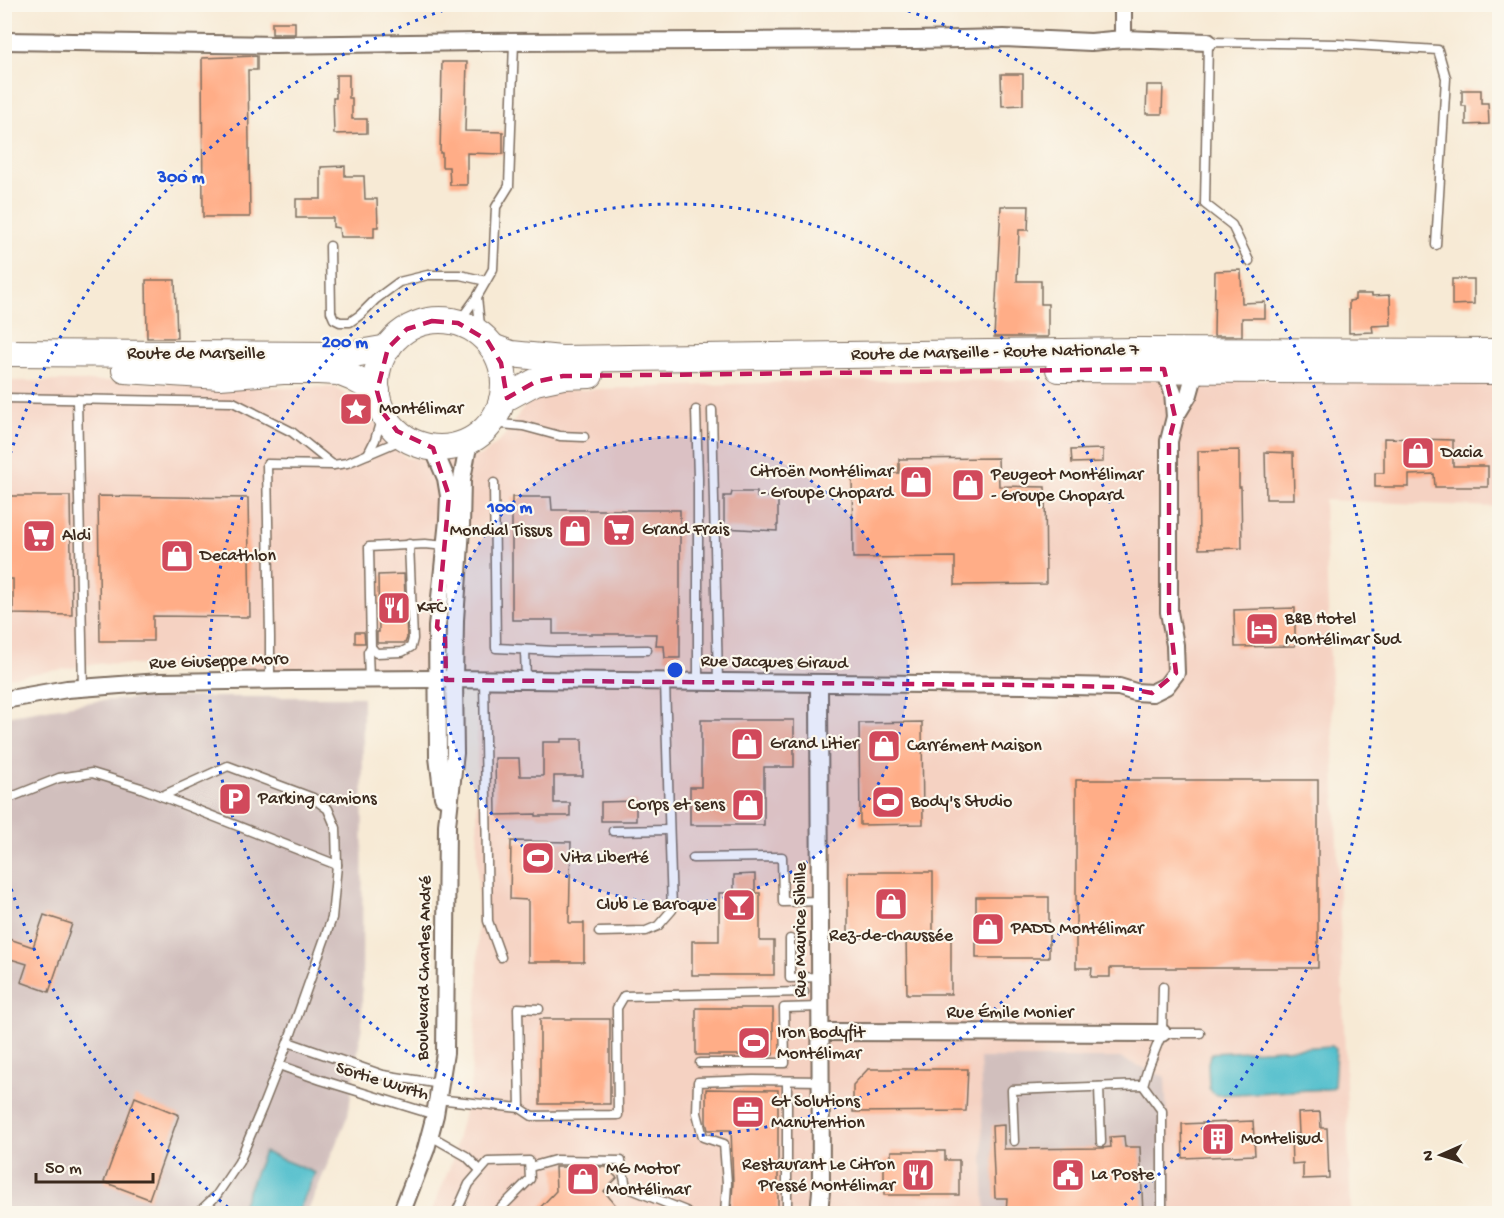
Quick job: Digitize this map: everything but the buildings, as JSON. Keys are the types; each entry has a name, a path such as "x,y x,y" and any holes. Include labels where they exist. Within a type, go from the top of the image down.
{"main road":[{"path":"445,320 470,328 487,341 501,363 504,381 502,400 491,423 477,436 458,446 433,448 406,438 389,423 380,402 377,376 381,361 396,338 419,324 445,320"},
{"name":"Route de Marseille - Route Nationale 7","path":"487,341 511,354 561,359 1136,351 1500,352"},
{"name":"Route de Marseille","path":"4,353 333,355 372,352 388,348"},
{"name":"Route de Marseille","path":"4,366 220,376 283,371 338,372 353,378 380,402"},
{"name":"Route de Marseille - Route Nationale 7","path":"502,400 535,382 563,376 946,370 1500,371"}],"street":[{"path":"1123,4 1123,39"},
{"path":"4,41 274,45 1004,38 1091,42 1123,39 1208,42"},
{"path":"1164,369 1173,392 1175,417"},
{"path":"1175,417 1189,394 1196,369"},
{"name":"Rue Jacques Giraud","path":"445,680 1022,685 1119,687 1135,692 1152,693 1166,686 1176,673 1175,645 1169,612 1169,441 1175,417"},
{"name":"Boulevard Charles André","path":"447,825 438,757 445,680 455,620 462,479 469,441"},
{"name":"Boulevard Charles André","path":"401,1214 426,1149 438,1099 445,1053 447,825 455,753 437,627 446,546 448,496 446,478 433,448"},
{"name":"Rue Giuseppe Moro","path":"4,700 67,689 160,682 445,680"},
{"name":"Rue Maurice Sibille","path":"819,683 821,1032 819,1214"},
{"name":"Rue Émile Monier","path":"821,1032 1162,1033"}],"lane":[{"path":"458,323 477,297 493,269 496,207 509,186 514,42"},
{"path":"1249,261 1232,225 1205,204 1208,42 1338,44 1438,50 1446,78 1436,245"},
{"path":"330,246 331,312 334,319 340,322 351,321 360,315 376,299 399,282 428,275 460,275 486,281"},
{"path":"477,297 487,341"},
{"path":"4,398 233,402 291,432 333,465"},
{"path":"77,399 83,688"},
{"path":"368,454 375,440 380,402"},
{"path":"696,410 698,682"},
{"path":"712,410 718,682"},
{"path":"491,423 523,426 560,436 584,437"},
{"path":"270,680 267,464 333,465 347,463 406,438"},
{"path":"494,483 496,648 555,651 647,650"},
{"path":"369,679 368,652 371,646 369,547 409,544 446,546"},
{"path":"371,646 376,652 402,652 411,647 413,639 409,544"},
{"path":"525,650 526,680"},
{"path":"484,680 488,921 501,957"},
{"path":"599,932 646,932 658,926 672,910 665,682"},
{"path":"162,796 228,766 313,798 328,809 336,828 337,865 332,918 288,1042 239,1162 216,1196 197,1214"},
{"path":"4,800 59,778 92,773 162,796 337,865"},
{"path":"613,831 669,830"},
{"path":"693,858 782,857 783,902 820,902"},
{"path":"790,939 790,978 820,977"},
{"path":"1143,1085 1162,1033 1163,987"},
{"path":"288,1042 383,1075 438,1099 520,1108 532,1116 618,1115 617,1008 624,996 804,992"},
{"path":"700,1063 785,1063 784,1008 820,1007"},
{"path":"520,1108 518,1008 539,1009"},
{"name":"Rue Émile Monier","path":"1162,1033 1200,1033"},
{"name":"Sortie Wurth","path":"279,1065 321,1080 438,1099"},
{"path":"787,1081 787,1214"},
{"path":"724,1214 726,1183 724,1144 703,1137 697,1113 698,1082 820,1081"},
{"path":"1014,1141 1012,1090 1143,1085"},
{"path":"1143,1085 1162,1111 1162,1214"},
{"path":"1099,1087 1101,1142"},
{"path":"429,1134 466,1156 480,1170"},
{"path":"530,1167 555,1160 621,1161 626,1187 686,1211 685,1214"},
{"path":"457,1214 469,1184 488,1162 529,1161 530,1179 495,1214"}],"highlighted area":[{"path":"432,321 458,323 487,340 501,363 507,398 535,382 563,376 1164,369 1175,417 1169,441 1169,612 1176,673 1152,693 1119,687 1022,685 446,680 445,636 437,627 449,496 433,448 397,431 383,413 377,391 388,348 407,329"}],"shaded area":[{"path":"1245,379 1499,383 1499,507 1324,500 1351,1213 431,1213 451,1164 470,1088 478,986 477,689 104,663 5,678 5,381 111,381 285,388 335,387 365,410 406,458 481,456 503,438 522,409 545,391 814,381"},
{"path":"157,697 363,697 362,1025 348,1115 307,1213 5,1214 5,716 97,701"},
{"path":"980,1058 1120,1058 1165,1077 1171,1213 985,1213"}],"water":[{"path":"1332,1046 1336,1049 1334,1087 1329,1089 1217,1095 1209,1088 1208,1063 1213,1053"},
{"path":"264,1152 315,1173 298,1213 239,1213"}],"place":[{"name":"Montélimar","path":"356,409"},
{"name":"Dacia","path":"1418,453"},
{"name":"Citroën Montélimar - Groupe Chopard","path":"916,482"},
{"name":"Peugeot Montélimar - Groupe Chopard","path":"968,485"},
{"name":"Grand Frais","path":"619,530"},
{"name":"Mondial Tissus","path":"575,531"},
{"name":"Aldi","path":"39,536"},
{"name":"Decathlon","path":"177,556"},
{"name":"KFC","path":"394,608"},
{"name":"B&B Hotel Montélimar Sud","path":"1262,629"},
{"name":"Grand Litier","path":"747,744"},
{"name":"Carrément Maison","path":"884,746"},
{"name":"Parking camions","path":"235,799"},
{"name":"Body's Studio","path":"888,802"},
{"name":"Corps et sens","path":"748,805"},
{"name":"Vita Liberté","path":"538,858"},
{"name":"Rez-de-chaussée","path":"891,904"},
{"name":"Club Le Baroque","path":"739,905"},
{"name":"PADD Montélimar","path":"988,929"},
{"name":"Iron Bodyfit Montélimar","path":"754,1043"},
{"name":"Gt Solutions Manutention","path":"748,1112"},
{"name":"Montelisud","path":"1218,1139"},
{"name":"Restaurant Le Citron Pressé Montélimar","path":"918,1175"},
{"name":"La Poste","path":"1068,1175"},
{"name":"MG Motor Montélimar","path":"583,1179"}]}
